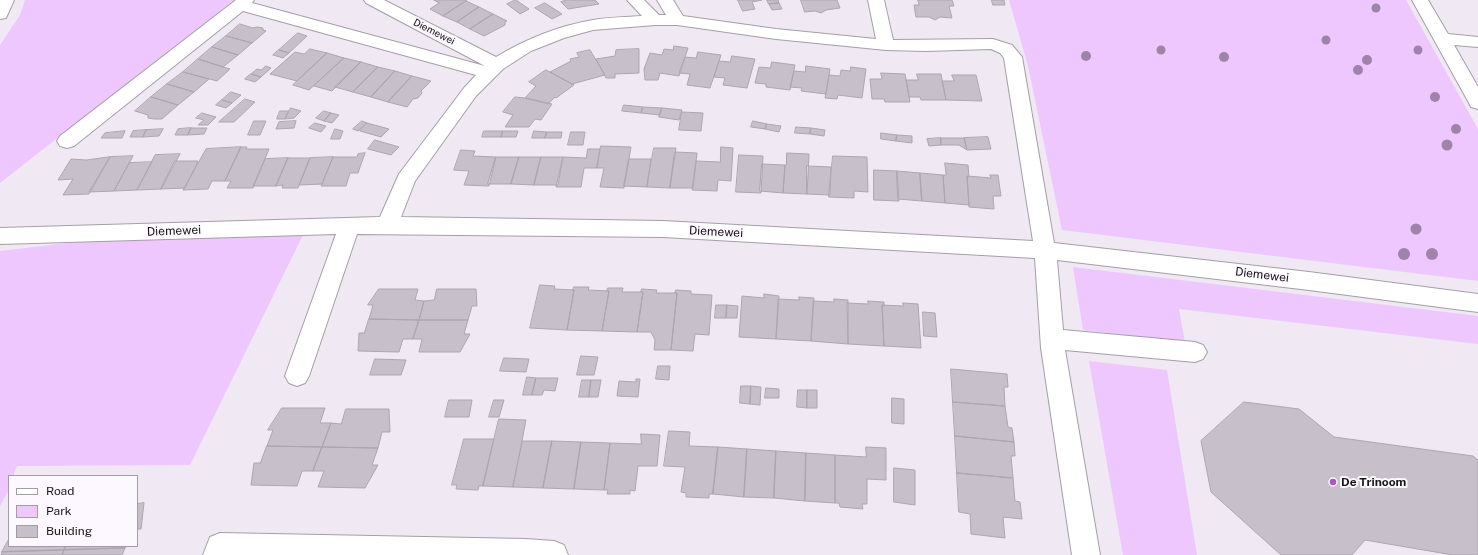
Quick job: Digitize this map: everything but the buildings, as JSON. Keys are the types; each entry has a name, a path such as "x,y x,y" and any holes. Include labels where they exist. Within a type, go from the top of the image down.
{"street":[{"path":"0,14 6,0"},
{"name":"Diemewei","path":"372,0 493,69"},
{"path":"635,0 655,20"},
{"path":"665,0 677,20"},
{"path":"876,0 886,45"},
{"path":"1420,0 1478,103"},
{"name":"Diemewei","path":"67,141 243,3 493,69"},
{"path":"387,225 406,179 453,113 493,69 525,47 558,34 593,25 655,20 677,20 776,34 886,45 926,46 994,44 1006,49 1013,56 1045,250 1052,339 1086,555"},
{"path":"1441,38 1478,42"},
{"name":"Diemewei","path":"0,236 387,225 662,229 1045,250 1309,281 1478,303"},
{"path":"297,376 349,226"},
{"path":"1052,339 1195,352"},
{"path":"217,555 220,547 554,555"}],"green space":[{"path":"25,0 234,0 0,183 0,45 20,15"},
{"path":"1009,0 1406,0 1478,129 1478,281 1062,230 1028,66"},
{"path":"303,235 190,465 17,466 13,475 8,475 8,492 0,506 0,251 77,242 129,239"},
{"path":"1073,267 1478,316 1478,344 1179,309 1185,342 1083,330"},
{"path":"1089,361 1167,370 1197,555 1123,555"}],"place":[{"name":"De Trinoom","path":"1333,482"}]}
